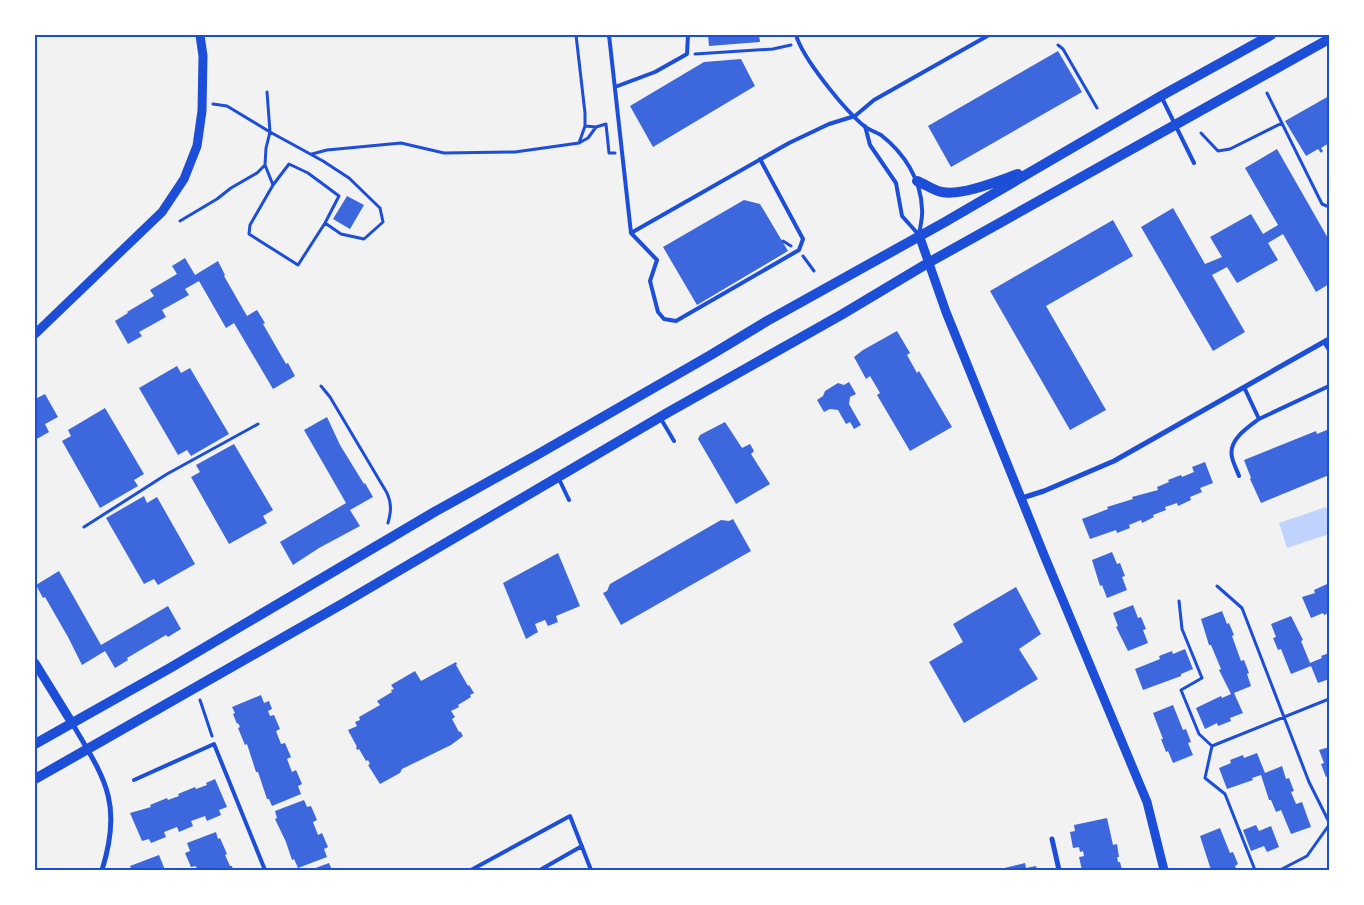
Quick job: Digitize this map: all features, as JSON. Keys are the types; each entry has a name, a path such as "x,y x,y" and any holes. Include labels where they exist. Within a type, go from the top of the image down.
{"main road":[{"path":"35,744 170,668 436,511 710,356 767,321 1271,35"},
{"path":"35,779 342,604 660,417 841,315 928,263 1329,40"},
{"path":"917,181 942,192 958,191 977,188 1038,168"}],"street":[{"path":"35,334 162,212 184,179 197,146 203,102 200,35"},
{"path":"918,236 946,312 1146,802 1164,870"},
{"path":"1022,498 1044,491 1114,461 1327,340"},
{"path":"35,663 104,780 110,799 111,837 102,870"},
{"path":"1052,838 1059,870"}],"lane":[{"path":"609,35 631,233 657,260 650,281 658,312 664,319 676,321 799,250 803,239 760,159"},
{"path":"615,87 655,72 687,54 688,35"},
{"path":"796,35 799,44 828,87 865,126 881,136 906,160 917,181 922,210 918,236"},
{"path":"631,233 789,142 829,124 855,116 874,100 990,35"},
{"path":"1161,96 1194,163"},
{"path":"865,126 870,145 896,183 902,216 918,236"},
{"path":"1327,340 1329,350"},
{"path":"1240,476 1231,455 1234,442 1242,432 1259,419 1329,386"},
{"path":"1244,387 1259,419"},
{"path":"660,417 674,440"},
{"path":"557,477 569,500"},
{"path":"134,780 214,744 265,870"},
{"path":"471,870 570,816 591,870"},
{"path":"540,870 582,846"}],"path":[{"path":"576,35 585,126 579,143"},
{"path":"687,54 773,48 799,44"},
{"path":"1058,45 1063,48 1097,108"},
{"path":"266,92 270,132 266,148 265,165 273,185"},
{"path":"1267,93 1322,204 1329,207"},
{"path":"203,102 227,106 349,178 380,208 383,222 364,239 341,234 325,223"},
{"path":"1202,132 1218,151 1230,149 1282,123"},
{"path":"585,126 596,127 606,124 609,153 623,153"},
{"path":"311,154 327,150 401,143 444,153 515,152 579,143 588,138 596,127"},
{"path":"289,164 308,173 340,196 298,265 249,234 250,225 273,185 289,164"},
{"path":"180,221 218,199 231,188 257,173 265,165"},
{"path":"321,386 330,397 387,493 391,503 391,514 388,523"},
{"path":"84,527 167,474 258,424"},
{"path":"1217,586 1242,608 1309,782 1329,824 1307,856 1280,870"},
{"path":"1179,601 1182,629 1202,678 1181,690 1199,734 1212,746"},
{"path":"199,698 214,744"},
{"path":"1212,746 1329,699"},
{"path":"1212,746 1205,778 1225,794 1255,870"}],"water":[{"path":"1326,507 1329,515 1329,534 1287,548 1279,523"}],"building":[{"path":"708,35 759,35 760,42 709,46"},
{"path":"1058,51 1082,92 951,167 928,126"},
{"path":"741,59 755,86 653,147 630,106 704,62"},
{"path":"1329,96 1329,143 1321,148 1323,151 1321,153 1318,149 1306,156 1285,121"},
{"path":"1277,149 1329,240 1329,284 1316,292 1283,234 1268,243 1278,260 1237,283 1227,267 1212,275 1245,332 1213,351 1141,227 1173,208 1205,264 1222,257 1210,237 1251,214 1263,234 1278,225 1245,168"},
{"path":"347,196 364,205 350,229 333,219"},
{"path":"744,200 760,204 788,251 697,305 663,247"},
{"path":"1113,220 1133,256 1046,306 1106,410 1070,430 990,291"},
{"path":"185,258 195,275 218,261 224,276 247,316 257,310 286,364 288,363 295,376 273,389 234,323 226,328 199,281 185,289 189,295 162,310 166,317 139,332 142,336 128,344 115,321 154,296 150,290 177,274 172,266"},
{"path":"897,331 910,353 907,355 917,373 919,371 952,427 910,451 877,395 880,393 870,376 866,379 854,357"},
{"path":"177,366 181,373 190,368 229,434 191,456 187,450 178,455 139,388"},
{"path":"849,382 856,394 850,397 849,404 861,425 854,429 850,422 846,424 838,410 830,409 824,412 817,400 823,396 825,391 838,383 844,385"},
{"path":"45,394 58,417 45,424 49,432 35,440 35,413 37,411 35,399"},
{"path":"105,408 144,474 134,480 138,486 100,508 62,441 71,436 68,430"},
{"path":"327,417 340,445 373,497 350,510 360,526 319,548 293,565 280,542 346,503 304,430"},
{"path":"725,422 742,448 750,444 754,451 751,454 770,484 736,504 698,439 700,435"},
{"path":"1329,429 1329,475 1261,503 1244,460 1316,431 1317,434"},
{"path":"234,444 273,510 263,516 267,523 229,544 191,477 200,472 196,465"},
{"path":"1205,462 1213,483 1200,488 1202,492 1190,497 1191,500 1178,506 1177,503 1165,507 1166,510 1153,515 1154,517 1142,523 1141,520 1129,525 1130,528 1117,533 1116,530 1090,539 1082,519 1108,509 1107,507 1133,499 1132,497 1158,490 1157,487 1169,482 1168,480 1194,472 1192,467"},
{"path":"144,496 147,503 157,497 195,564 158,585 154,579 144,584 106,518"},
{"path":"733,519 751,551 621,625 603,593 607,591 610,584 721,520 729,521"},
{"path":"1112,552 1117,564 1120,563 1125,576 1122,577 1127,590 1107,598 1102,585 1100,586 1092,560"},
{"path":"558,553 580,606 556,616 558,622 548,626 545,620 535,624 538,632 526,639 503,583"},
{"path":"59,571 101,645 168,606 181,629 168,637 166,635 127,658 128,660 115,668 105,651 82,665 45,597 43,598 36,585"},
{"path":"1327,584 1329,587 1329,613 1324,615 1323,613 1311,618 1302,597 1315,593 1314,590"},
{"path":"1016,587 1041,634 1019,649 1038,679 964,723 929,662 963,642 953,624"},
{"path":"1133,605 1138,618 1141,617 1146,629 1143,630 1148,643 1128,651 1116,627 1118,626 1113,613"},
{"path":"1222,611 1234,635 1232,636 1241,661 1244,660 1251,686 1234,693 1243,713 1230,718 1231,721 1218,726 1217,723 1205,729 1196,708 1221,696 1222,698 1231,694 1219,670 1221,669 1211,645 1209,645 1201,619"},
{"path":"1291,616 1303,640 1301,641 1310,663 1329,653 1329,679 1318,683 1311,666 1291,674 1281,649 1278,650 1273,638 1276,637 1271,624"},
{"path":"1185,649 1193,669 1181,674 1181,676 1143,690 1135,669 1160,659 1159,656 1172,651 1173,654"},
{"path":"456,662 468,686 474,693 458,705 459,707 451,711 455,717 452,719 463,736 451,745 402,769 400,773 380,784 368,765 370,764 368,760 366,761 359,749 357,750 348,730 357,726 355,722 360,720 359,717 380,705 377,701 394,689 391,685 415,671 421,681"},
{"path":"261,695 264,703 269,701 272,709 268,711 270,716 274,715 280,729 276,731 281,744 285,743 291,757 287,759 292,772 296,770 302,784 298,786 301,794 272,806 269,799 267,799 258,772 256,772 247,744 245,745 238,728 240,727 233,714 235,713 232,707"},
{"path":"1173,705 1183,730 1186,729 1191,742 1188,743 1193,755 1173,763 1168,751 1166,752 1153,713"},
{"path":"1329,747 1329,776 1326,777 1321,764 1324,763 1319,750"},
{"path":"1257,753 1265,773 1282,766 1286,779 1289,778 1294,791 1291,792 1296,804 1302,802 1311,827 1291,834 1281,810 1276,812 1271,800 1269,800 1261,775 1252,778 1253,780 1227,789 1219,768 1231,763 1230,760 1243,755 1244,758"},
{"path":"215,779 227,807 219,810 221,815 207,821 205,816 191,821 193,826 179,832 177,827 164,832 166,837 151,843 149,839 142,841 130,813 151,807 150,805 167,798 168,800 179,796 178,794 195,787 196,789 207,785 206,783"},
{"path":"304,800 307,807 311,806 317,820 313,822 318,835 322,833 328,847 324,849 327,857 298,868 294,859 292,860 275,819 277,818 275,811"},
{"path":"1107,818 1113,845 1117,844 1119,857 1117,857 1122,870 1082,870 1079,857 1084,856 1083,851 1080,852 1079,847 1073,848 1070,832 1075,831 1074,825"},
{"path":"1256,825 1259,831 1271,826 1279,847 1267,852 1264,846 1251,851 1243,830"},
{"path":"1220,828 1230,853 1233,852 1238,864 1235,866 1237,870 1211,870 1200,836"},
{"path":"216,832 233,870 197,870 196,866 191,867 185,853 190,851 187,843"},
{"path":"159,855 165,870 132,870 130,866"},
{"path":"329,863 332,870 310,870"},
{"path":"1025,863 1026,868 1036,866 1037,870 996,870"}]}
